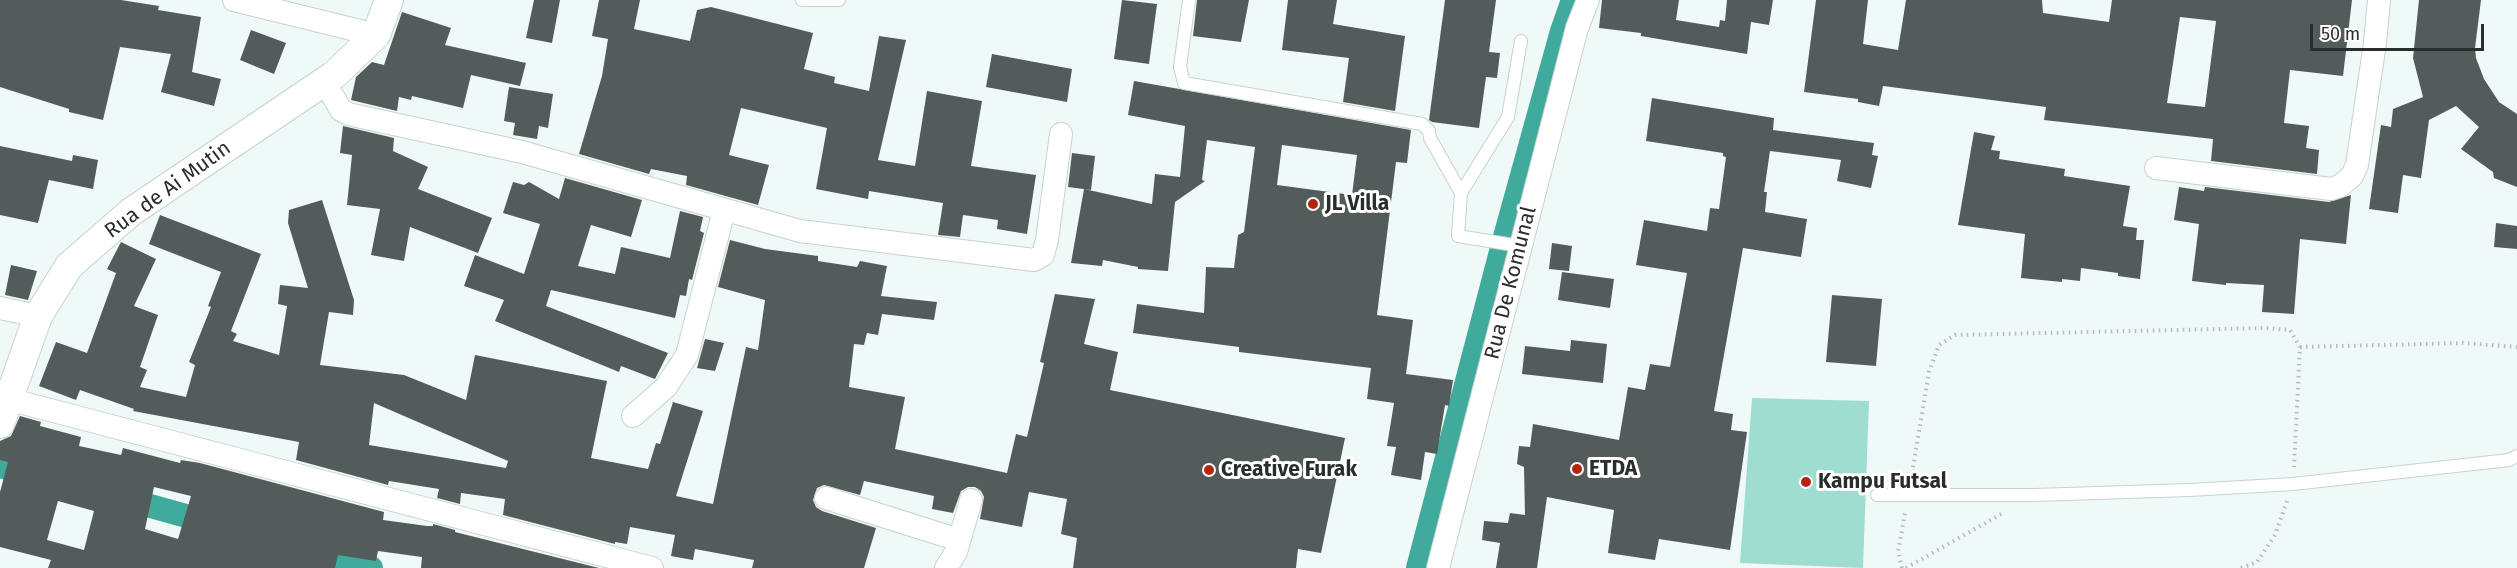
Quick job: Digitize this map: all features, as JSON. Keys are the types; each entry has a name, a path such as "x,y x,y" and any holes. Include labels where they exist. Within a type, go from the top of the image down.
{"street":[{"path":"234,0 376,35"},
{"name":"Rua de Ai Mutin","path":"4,411 38,316 69,266 131,212 324,81 376,35 389,0"},
{"name":"Rua De Komunal","path":"1438,568 1576,28 1588,0"},
{"path":"2156,168 2331,189 2340,186 2352,176 2357,165 2379,0"},
{"path":"324,81 341,110 348,114 522,152 800,231 1034,260 1043,255 1047,240 1061,134"},
{"path":"633,416 666,387 687,355 724,210"},
{"path":"0,308 38,316"},
{"path":"4,411 652,568"},
{"path":"826,498 959,540"},
{"path":"946,568 956,552 971,500"}],"lane":[{"path":"802,0 839,0"},
{"path":"1189,0 1180,68 1184,83 1422,124 1429,131 1430,138 1461,193"},
{"path":"1520,246 1458,236 1461,193 1508,117 1521,41"},
{"path":"1877,495 2034,495 2293,484 2509,460 2517,456"}],"path":[{"path":"2034,495 1904,568 1898,552 1929,372 1939,345 1955,335 2264,328 2290,330 2300,347 2293,484 2275,535 2257,562 2241,568"},
{"path":"2300,347 2463,343 2517,346"}],"green space":[{"name":"Kampu Futsal","path":"1752,398 1869,401 1863,568 1740,563"}],"building":[{"path":"0,0 121,0 159,6 158,10 201,17 192,72 221,79 214,106 161,92 171,54 120,47 103,120 69,112 69,109 0,87"},
{"path":"534,0 560,0 552,43 526,38"},
{"path":"599,0 640,0 634,29 690,41 697,10 711,7 813,33 804,69 835,77 834,83 869,91 879,36 906,40 878,160 915,166 927,91 982,101 971,166 1036,175 1027,234 997,229 998,220 963,215 960,237 938,235 943,203 869,191 868,199 816,189 827,128 741,108 729,155 769,165 758,205 686,185 687,176 651,169 649,174 579,154 602,76 608,39 592,36"},
{"path":"1122,0 1157,4 1149,64 1114,59"},
{"path":"1197,0 1249,0 1241,42 1193,36"},
{"path":"1288,0 1337,0 1333,24 1405,36 1395,111 1343,102 1349,58 1282,50"},
{"path":"1445,0 1496,0 1489,52 1500,53 1497,78 1486,77 1479,128 1429,120"},
{"path":"1602,0 1679,0 1676,20 1719,27 1720,20 1725,21 1727,0 1773,0 1769,25 1751,22 1747,54 1641,36 1641,33 1599,28"},
{"path":"1816,0 1868,0 1863,44 1898,50 1906,0 2042,0 2043,13 2109,22 2112,0 2352,0 2343,76 2290,70 2284,123 2309,126 2306,148 2319,150 2317,174 2211,161 2213,139 2044,120 2046,107 1883,86 1879,106 1858,102 1858,99 1804,92","holes":["2180,17 2216,21 2205,107 2167,103"]},
{"path":"2419,0 2481,0 2475,48 2476,58 2484,79 2499,102 2517,114 2517,187 2494,178 2493,172 2461,149 2479,127 2456,106 2429,120 2421,178 2403,175 2398,213 2369,209 2381,125 2391,127 2393,109 2423,97 2413,58"},
{"path":"402,12 451,28 445,45 526,63 520,86 471,75 463,108 412,96 411,100 399,97 397,111 351,100 356,77 372,62 384,65"},
{"path":"251,30 286,43 274,74 240,60"},
{"path":"992,54 1072,69 1067,102 986,87"},
{"path":"1134,81 1411,130 1407,163 1396,162 1377,315 1413,320 1406,374 1453,380 1449,406 1445,405 1437,454 1425,452 1421,480 1391,475 1396,447 1387,446 1394,403 1367,399 1371,368 1239,352 1239,347 1133,333 1137,304 1204,313 1206,267 1234,268 1238,235 1244,232 1255,147 1207,140 1202,180 1205,181 1175,202 1168,271 1138,269 1138,267 1103,260 1102,266 1071,263 1084,189 1152,204 1155,174 1180,177 1185,126 1128,115","holes":["1282,145 1357,155 1352,195 1277,185"]},
{"path":"509,87 553,94 548,128 539,126 537,139 513,135 515,123 504,121"},
{"path":"1652,98 1774,118 1773,130 1874,143 1872,155 1878,156 1871,188 1837,181 1841,160 1770,151 1764,192 1767,192 1765,212 1807,219 1801,257 1743,248 1714,411 1733,414 1731,430 1747,432 1730,550 1659,539 1655,560 1608,553 1614,510 1547,497 1537,568 1496,568 1500,543 1482,540 1484,521 1508,523 1510,513 1525,515 1524,467 1517,464 1519,446 1530,447 1533,424 1619,440 1628,387 1645,390 1650,364 1670,367 1687,273 1636,265 1644,220 1707,231 1710,208 1719,209 1726,157 1723,153 1646,141"},
{"path":"343,126 394,138 393,151 428,167 418,189 492,218 478,253 410,227 404,261 371,255 380,209 347,205 352,155 340,153"},
{"path":"1974,132 1995,136 1991,150 2000,151 1999,159 2065,169 2064,176 2130,186 2123,226 2137,228 2136,240 2144,240 2140,279 2118,276 2118,273 2081,268 2080,281 2062,279 2062,282 2021,278 2025,234 1958,225"},
{"path":"0,146 72,161 73,155 98,160 93,189 49,180 38,223 0,215"},
{"path":"1072,153 1095,156 1091,190 1068,187"},
{"path":"565,178 642,200 631,237 591,225 578,266 615,274 621,247 670,258 680,211 703,217 700,231 704,233 692,280 689,279 686,296 680,295 675,318 551,290 546,306 668,353 655,379 621,366 619,372 495,321 504,300 464,286 475,255 524,274 540,224 503,213 513,182 524,185 529,182 559,199"},
{"path":"2179,187 2204,191 2205,187 2329,202 2351,195 2346,244 2300,239 2294,314 2262,312 2264,285 2226,283 2226,285 2192,281 2199,224 2174,220"},
{"path":"322,200 354,300 353,315 329,312 320,365 404,375 466,400 475,355 607,381 591,458 648,469 656,443 660,444 673,402 703,411 676,496 713,504 746,347 758,350 765,300 718,287 730,240 765,249 818,256 818,261 857,267 860,261 887,266 881,296 937,302 934,320 882,314 878,335 867,333 864,345 854,344 849,387 905,397 895,449 1007,473 1016,434 1027,437 1044,363 1040,362 1055,294 1095,299 1084,344 1118,352 1110,390 1345,438 1321,553 1298,549 1296,568 1073,568 1077,538 1061,534 1067,499 1029,492 1022,527 980,519 984,497 975,487 968,487 961,491 953,513 932,509 934,496 864,481 860,495 824,485 817,488 813,500 816,507 822,511 876,528 864,568 752,568 754,560 695,549 693,560 671,556 675,535 630,527 627,544 615,542 615,544 503,515 505,499 461,493 460,504 437,498 439,489 389,481 388,485 296,460 299,442 133,411 134,409 80,390 76,400 39,386 56,342 87,353 116,273 107,269 121,242 156,259 134,306 158,315 140,367 147,370 140,387 186,397 195,365 189,362 211,307 208,306 221,272 149,244 160,215 261,254 231,331 237,334 233,341 279,355 287,306 278,304 280,285 308,288 288,223 289,210","holes":["374,403 508,461 506,468 369,445"]},
{"path":"2496,223 2517,226 2517,249 2494,247"},
{"path":"1552,243 1572,246 1569,271 1549,269"},
{"path":"11,265 37,271 28,300 5,295"},
{"path":"1562,272 1614,279 1610,308 1558,300"},
{"path":"1832,295 1882,299 1876,366 1826,362"},
{"path":"705,339 724,343 715,371 697,368"},
{"path":"1571,340 1607,344 1603,383 1522,374 1525,346 1570,351"},
{"path":"20,416 41,422 40,426 81,437 79,446 121,455 123,448 180,463 181,460 200,463 384,512 383,520 427,526 433,526 433,524 455,530 455,532 599,568 421,568 422,557 378,551 376,561 338,555 335,568 48,568 51,560 0,547 0,492 8,462 0,460 0,441 11,436","holes":["154,487 191,496 178,539 145,529","58,501 94,511 84,550 47,540"]}],"waterway":[{"path":"1418,568 1503,244 1562,31 1573,0"},
{"path":"0,466 38,476"},
{"path":"118,497 215,524"},
{"path":"306,550 371,568"}],"place":[{"name":"JL Villa","path":"1313,204"},
{"name":"ETDA","path":"1577,469"},
{"name":"Creative Furak","path":"1209,470"},
{"name":"Kampu Futsal","path":"1806,482"}]}
